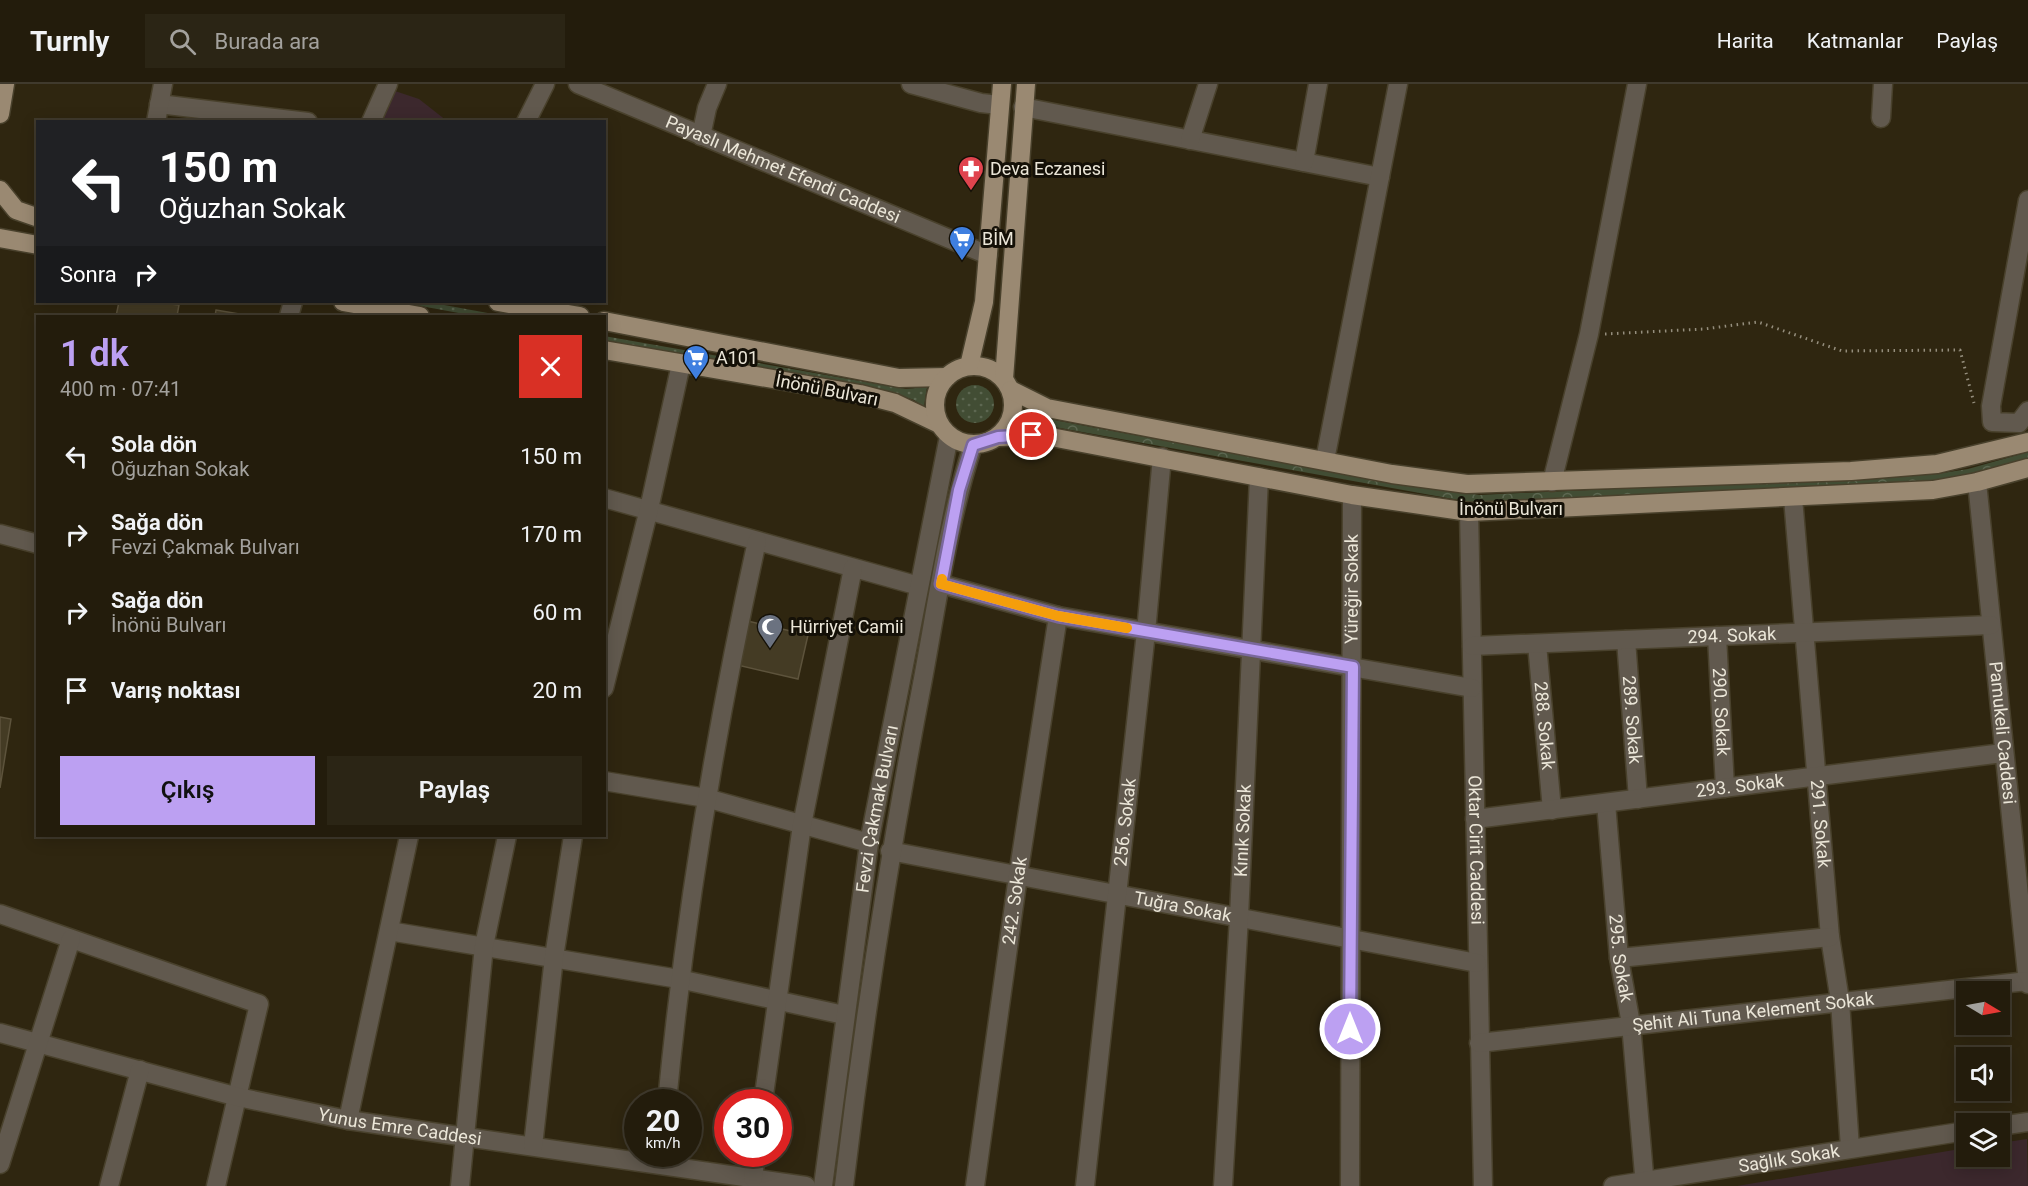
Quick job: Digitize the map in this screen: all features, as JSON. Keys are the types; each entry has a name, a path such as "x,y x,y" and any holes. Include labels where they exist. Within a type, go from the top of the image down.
{"main road":[{"path":"0,114 5,84"},
{"path":"969,366 981,319 1002,84"},
{"path":"1007,385 1026,84"},
{"path":"0,190 16,210 36,217"},
{"path":"0,212 36,217"},
{"path":"0,238 36,244"},
{"path":"348,303 414,315"},
{"path":"504,303 574,315"},
{"path":"606,321 899,378 947,377"},
{"name":"İnönü Bulvarı","path":"606,350 871,397 895,403 944,430"},
{"path":"969,366 994,371 1007,385 1014,403 1012,415 998,437 973,445 960,442 944,430 935,414 935,400 939,387 947,377 969,366"},
{"name":"İnönü Bulvarı","path":"1007,385 1047,408 1445,482 1552,482 1874,470 1965,459 2028,442"},
{"name":"İnönü Bulvarı","path":"998,437 1046,436 1352,495 1469,512 1933,490 1977,482 2028,468"}],"street":[{"path":"163,84 157,112 278,120"},
{"path":"372,120 388,84"},
{"path":"527,120 545,84"},
{"name":"Payaslı Mehmet Efendi Caddesi","path":"578,84 988,255"},
{"path":"701,135 707,108 717,84"},
{"path":"911,84 981,104 999,105"},
{"path":"1190,140 1208,84"},
{"path":"1304,162 1318,84"},
{"path":"1325,460 1398,84"},
{"path":"1552,482 1589,334 1637,84"},
{"path":"1881,117 1883,84"},
{"path":"1023,107 1380,177"},
{"path":"2028,200 1991,406 1992,422 2019,423 2028,411"},
{"path":"606,680 649,509 681,364"},
{"name":"Fevzi Çakmak Bulvarı","path":"823,1186 844,1015 869,843 919,586 944,430"},
{"name":"Fevzi Çakmak Bulvarı","path":"844,1186 862,1029 890,851 959,490 973,445"},
{"name":"256. Sokak","path":"1085,1186 1146,632 1162,457"},
{"name":"Kınık Sokak","path":"1222,1186 1239,917 1259,477"},
{"name":"Pamukeli Caddesi","path":"1977,482 2028,982"},
{"name":"Yüreğir Sokak","path":"1350,1186 1352,495"},
{"path":"606,498 919,586"},
{"name":"291. Sokak","path":"1793,498 1830,937 1840,1001 1850,1148"},
{"name":"Oktar Cirit Caddesi","path":"1469,512 1483,1186"},
{"path":"0,534 36,543"},
{"path":"668,1089 679,979 706,798 729,669 757,541"},
{"path":"765,1089 775,1000 802,825 853,568"},
{"path":"941,584 1058,616 1472,688"},
{"name":"242. Sokak","path":"975,1186 1018,876 1058,616"},
{"name":"294. Sokak","path":"1472,646 1991,625"},
{"name":"290. Sokak","path":"1717,636 1725,788"},
{"name":"289. Sokak","path":"1626,640 1638,799"},
{"name":"288. Sokak","path":"1537,644 1552,810"},
{"name":"293. Sokak","path":"1475,819 2003,753"},
{"path":"606,781 706,798 869,843"},
{"name":"295. Sokak","path":"1606,802 1619,958 1632,1024 1645,1183"},
{"path":"348,1120 409,837"},
{"path":"460,1186 484,946 507,837"},
{"path":"533,1146 554,957 573,837"},
{"name":"Tuğra Sokak","path":"890,851 1477,963"},
{"path":"0,914 259,1004 216,1186"},
{"path":"389,931 679,979 844,1015"},
{"path":"1619,958 1830,937"},
{"path":"0,1164 40,1044 71,939"},
{"name":"Şehit Ali Tuna Kelement Sokak","path":"1479,1043 1632,1024 2028,982"},
{"name":"Yunus Emre Caddesi","path":"0,1033 238,1097 348,1120 533,1146 624,1155"},
{"path":"109,1186 140,1070"},
{"path":"2010,1125 2028,1122"},
{"name":"Sağlık Sokak","path":"1613,1186 1645,1183 1956,1132"},
{"name":"Yunus Emre Caddesi","path":"700,1167 806,1186"},
{"path":"753,1178 754,1167"}],"path":[{"path":"1589,334 1704,329 1758,322 1842,351 1960,350 1978,421 1992,422"}],"shaded area":[{"path":"395,91 419,99 446,120 382,120"},
{"path":"2027,1139 2028,1186 1737,1186 1956,1150 1956,1167 2010,1167 2010,1142"}],"green space":[{"path":"404,303 433,303 499,315 470,315"},
{"path":"606,336 906,389 927,387 924,407 914,400 890,392 606,341"},
{"path":"975,385 989,390 994,404 989,418 975,423 961,418 956,404 961,390"},
{"path":"1022,414 1263,459 1479,495 1936,474 1968,469 2028,452 2028,459 1950,480 1475,503 1021,421"}],"building":[{"path":"119,303 179,305 177,315 116,315"},
{"path":"216,310 245,315 215,315"},
{"name":"Hürriyet Camii","path":"743,620 808,635 798,679 733,664"},
{"path":"0,717 11,719 0,788"}],"slow traffic":[{"path":"942,579 941,584 1058,616 1127,628"}],"place":[{"name":"Deva Eczanesi","path":"971,192"},
{"name":"BİM","path":"962,262"},
{"name":"A101","path":"696,381"},
{"name":"Hürriyet Camii","path":"770,650"}],"route":[{"path":"1032,435 998,437 986,443 973,445 959,490 941,584 1058,616 1353,667 1350,1029"}]}
